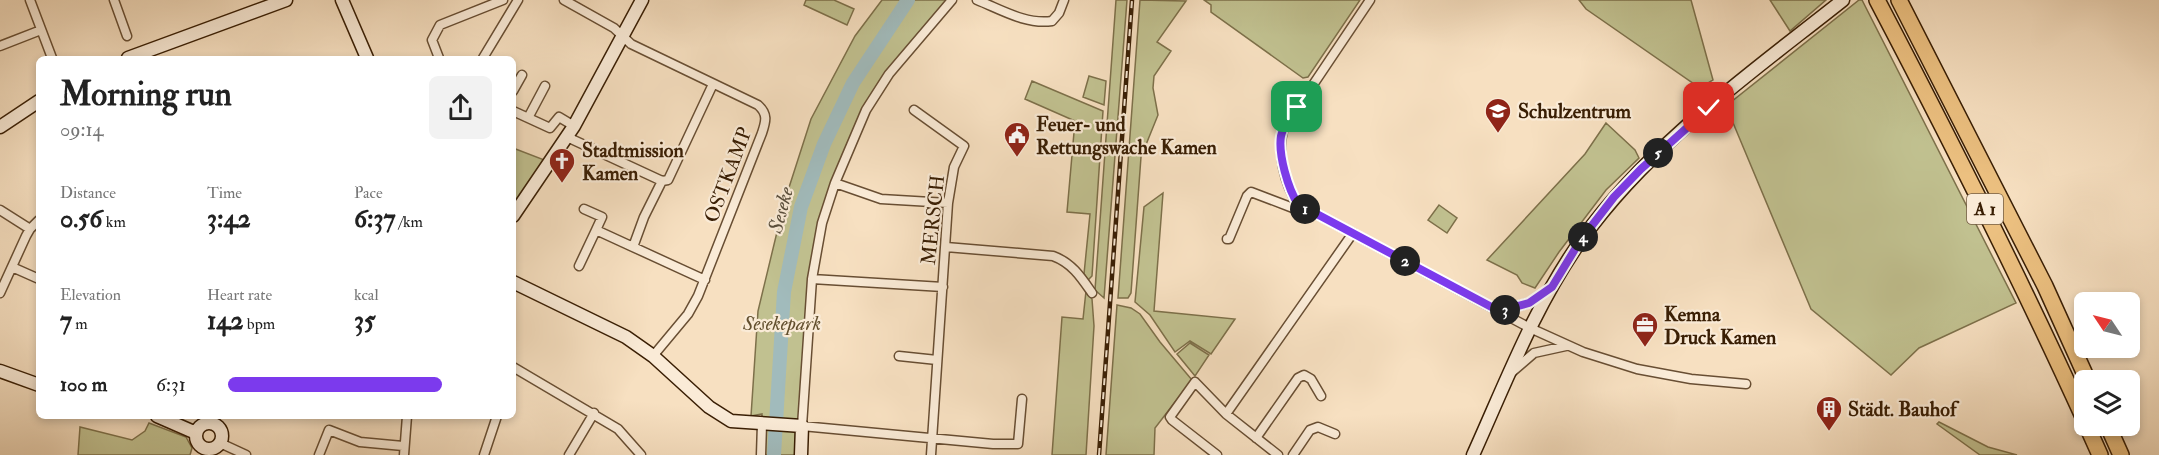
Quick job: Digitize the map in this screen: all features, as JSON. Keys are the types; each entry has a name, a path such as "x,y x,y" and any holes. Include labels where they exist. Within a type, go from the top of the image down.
{"highway":[{"name":"A 1","path":"1899,0 2045,286 2083,370"},
{"name":"A 1","path":"1877,1 1957,152 2027,294 2074,397"},
{"path":"2092,436 2099,451"},
{"path":"2112,436 2119,451"}],"street":[{"path":"30,0 51,56"},
{"path":"114,0 127,36"},
{"path":"133,56 286,0"},
{"path":"342,0 366,56"},
{"path":"350,0 373,56"},
{"path":"438,56 432,40 440,25 503,0"},
{"path":"484,56 518,0"},
{"name":"OSTKAMP","path":"564,0 614,28 631,44 758,105 763,110 766,120 705,280 688,314 653,356"},
{"path":"516,212 571,131 642,0"},
{"path":"801,455 812,279 822,222 835,183 866,110 889,74 952,0"},
{"path":"977,0 1030,21 1041,23 1052,21 1059,13 1064,0"},
{"path":"1370,0 1284,128 1280,148 1287,178 1298,204 1566,346 1637,369 1691,379 1746,384"},
{"path":"1473,455 1507,376 1552,287 1614,197 1679,133 1843,0"},
{"path":"0,46 41,30"},
{"path":"516,86 522,75"},
{"path":"516,112 550,129 559,117 571,131 662,181 668,180 713,84"},
{"path":"528,118 545,86"},
{"path":"0,127 36,103"},
{"name":"MERSCH","path":"914,110 964,146 954,168 948,203 931,455"},
{"path":"633,247 644,217 662,181"},
{"path":"835,183 881,199 948,203"},
{"path":"1227,239 1229,240 1247,196 1251,192 1293,208 1298,204"},
{"path":"579,266 602,217 584,209"},
{"path":"0,210 30,229"},
{"path":"0,293 30,229 36,223"},
{"path":"596,230 705,280"},
{"path":"1226,414 1353,233"},
{"path":"946,247 1053,256 1065,261 1074,269 1092,293"},
{"path":"12,267 36,278"},
{"path":"812,279 943,287"},
{"path":"516,283 618,333 653,356 693,394 730,421 993,444 1018,444 1022,399"},
{"path":"1499,311 1529,303 1552,287"},
{"path":"1507,376 1534,353 1566,346"},
{"path":"899,357 938,360"},
{"path":"516,369 618,429 641,455"},
{"path":"0,371 36,384"},
{"path":"1256,438 1298,378 1304,375 1311,379 1321,396"},
{"path":"1217,455 1170,417 1194,382 1226,414 1278,455"},
{"path":"569,455 594,413"},
{"path":"164,419 196,433"},
{"path":"217,426 223,419"},
{"path":"319,455 329,430 360,442 404,451 407,419"},
{"path":"484,455 496,419"},
{"path":"196,433 205,424 217,426"},
{"path":"761,455 765,424"},
{"path":"196,433 198,444 204,452 214,448 220,442 221,434 217,426"},
{"path":"1293,455 1310,430 1318,427 1335,434"},
{"path":"220,442 246,455"}],"green space":[{"path":"806,0 834,0 854,9 847,25 804,5"},
{"name":"Sesekepark","path":"882,0 947,0 871,99 821,221 800,455 761,455 762,414 751,416 758,311 784,203 811,119 855,36"},
{"path":"1116,0 1127,0 1104,298 1095,290"},
{"path":"1140,0 1186,1 1157,42 1171,51 1154,76 1153,88 1158,115 1141,157 1131,293 1128,298 1118,298"},
{"path":"1204,0 1360,0 1308,77 1303,78 1211,12 1211,5"},
{"path":"1579,0 1691,0 1713,80 1700,88 1586,9"},
{"path":"1770,0 1826,0 1790,31"},
{"path":"1859,0 1862,0 2016,303 1919,348 1891,375 1811,309 1726,106"},
{"path":"1089,76 1106,81 1104,105 1083,97"},
{"path":"1032,81 1103,111 1092,276 1088,280 1084,274 1090,214 1067,212 1075,121 1025,99"},
{"path":"1606,123 1635,150 1639,158 1606,190 1535,288 1522,283 1517,275 1487,260 1585,154"},
{"path":"516,149 547,161 516,204"},
{"path":"1163,193 1154,311 1235,319 1211,354 1190,341 1175,352 1150,315 1135,302 1144,207"},
{"path":"1439,205 1457,218 1447,233 1428,220"},
{"path":"1086,291 1092,299 1094,326 1086,455 1052,455 1062,317 1083,319"},
{"path":"1117,305 1131,308 1140,314 1192,380 1155,428 1154,455 1106,455"},
{"path":"1190,343 1209,355 1195,376 1177,354"},
{"path":"1939,422 1988,447 2017,455 1980,455 1937,424"},
{"path":"149,423 186,437 192,448 190,455 78,455 80,427 132,440 145,431"}],"waterway":[{"name":"Seseke","path":"774,455 784,292 801,207 824,144 853,83 908,0"}],"railway":[{"path":"1099,455 1132,0"}],"place":[{"name":"Schulzentrum","path":"1498,134"},
{"name":"Feuer- und Rettungswache Kamen","path":"1017,158"},
{"name":"Stadtmission Kamen","path":"562,184"},
{"name":"Kemna Druck Kamen","path":"1645,348"},
{"name":"Städt. Bauhof","path":"1829,432"}],"route":[{"path":"1297,107 1284,128 1280,148 1287,178 1298,204 1499,311 1529,303 1552,287 1580,241 1614,197 1679,133 1709,108"}]}
